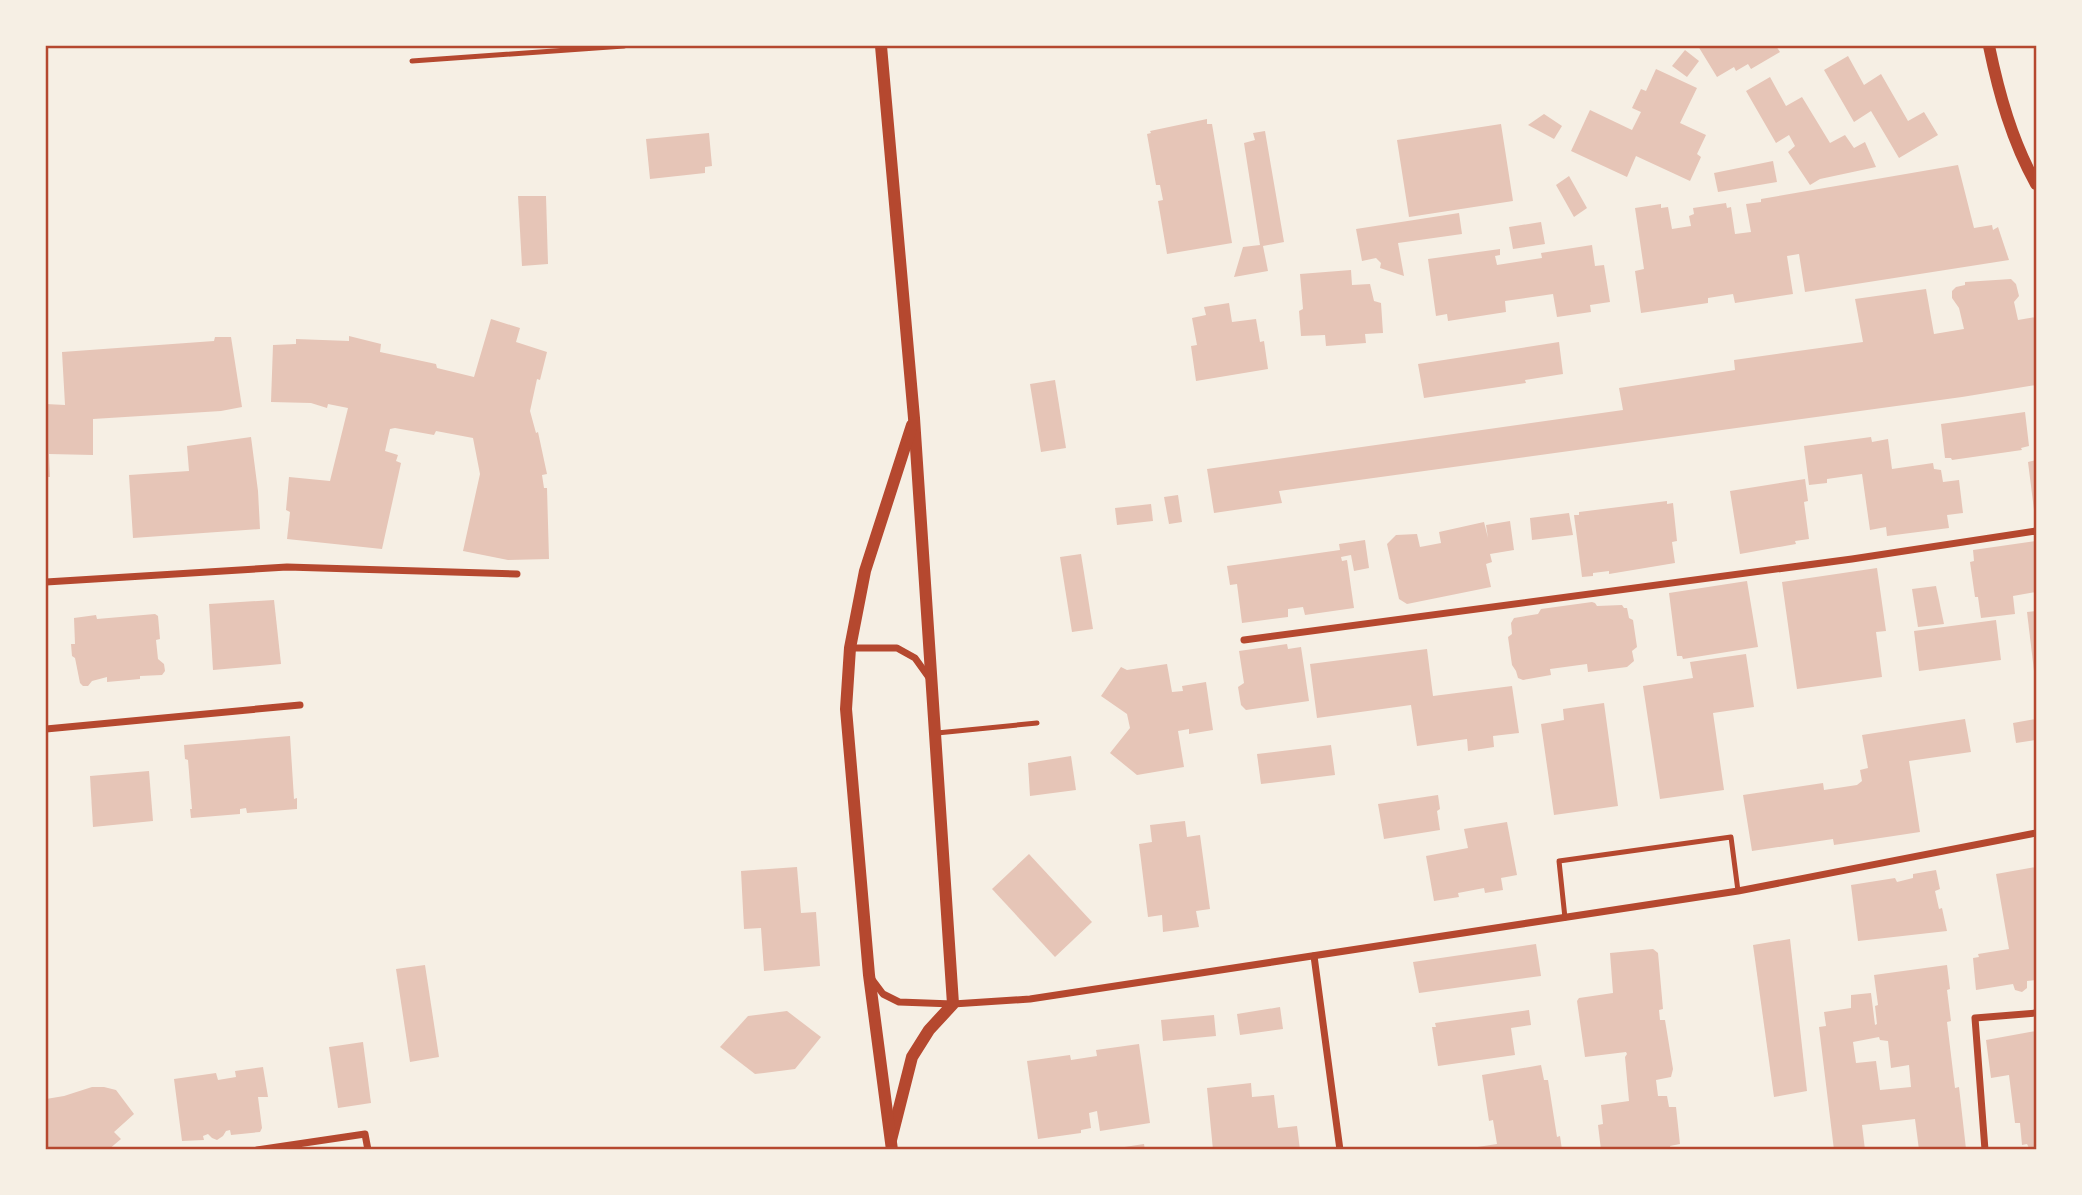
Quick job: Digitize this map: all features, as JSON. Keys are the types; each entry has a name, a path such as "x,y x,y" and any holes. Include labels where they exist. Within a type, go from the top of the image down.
{"street":[{"path":"881,46 914,418 953,1004 929,1030 912,1057 892,1145"},
{"path":"1989,46 2008,123 2036,184"},
{"path":"892,1145 869,975 846,709 850,648 865,571 914,418"},
{"path":"1244,640 1838,561 2036,531"},
{"path":"46,582 287,567 517,574"},
{"path":"850,648 897,649 915,658 930,680"},
{"path":"46,729 300,705"},
{"path":"869,975 883,994 899,1002 953,1004 1030,999 1738,891 2036,833"},
{"path":"1314,956 1340,1150"},
{"path":"1985,1150 1975,1018 2036,1013"},
{"path":"257,1150 365,1134 368,1150"}],"lane":[{"path":"412,61 624,46"},
{"path":"934,734 1037,723"},
{"path":"1565,918 1559,861 1731,837 1738,891"}],"building":[{"path":"1698,46 1776,46 1780,52 1751,69 1748,64 1736,71 1734,67 1717,77"},
{"path":"1685,50 1699,61 1687,77 1672,66"},
{"path":"1848,56 1864,85 1881,74 1908,121 1924,112 1938,135 1899,158 1871,111 1854,122 1824,70"},
{"path":"1656,69 1697,88 1680,123 1706,135 1697,154 1701,157 1690,181 1636,156 1627,177 1571,151 1590,110 1632,130 1641,112 1632,108 1641,89 1646,91"},
{"path":"1770,77 1786,106 1802,97 1830,143 1845,135 1854,148 1865,142 1876,167 1820,179 1810,185 1788,152 1795,146 1789,135 1776,143 1746,91"},
{"path":"1544,114 1562,126 1554,139 1528,125"},
{"path":"1207,119 1207,124 1212,124 1232,243 1167,254 1158,201 1163,200 1160,185 1156,185 1147,134 1151,133 1150,131"},
{"path":"1501,124 1513,201 1409,217 1397,140"},
{"path":"1265,131 1284,242 1263,246 1268,271 1234,277 1243,247 1260,245 1244,143 1255,140 1253,133"},
{"path":"709,133 712,166 705,167 705,173 650,179 646,139"},
{"path":"1773,161 1777,182 1718,192 1714,173"},
{"path":"1958,165 1974,228 1992,225 1993,230 1998,227 2009,260 1805,292 1799,254 1787,256 1793,294 1735,303 1733,294 1708,298 1708,303 1641,313 1635,271 1644,269 1635,208 1661,204 1661,208 1668,207 1672,229 1691,226 1689,216 1694,214 1693,208 1726,203 1727,208 1731,207 1735,234 1751,232 1746,204 1761,202 1761,199"},
{"path":"1569,176 1587,208 1574,217 1556,185"},
{"path":"518,196 546,196 548,264 522,266"},
{"path":"1459,213 1462,234 1398,243 1404,276 1380,268 1381,263 1376,258 1362,261 1356,229"},
{"path":"1541,222 1545,244 1513,249 1509,227"},
{"path":"1592,245 1595,266 1604,265 1610,302 1590,305 1591,312 1557,317 1553,294 1505,301 1506,312 1448,321 1447,314 1436,316 1428,259 1500,249 1500,255 1495,256 1497,265 1542,258 1541,253"},
{"path":"1351,270 1352,285 1370,284 1374,301 1381,303 1383,333 1365,334 1366,343 1326,346 1325,335 1301,336 1299,311 1303,309 1300,274"},
{"path":"2011,279 2016,284 2019,296 2014,302 2018,320 2036,317 2036,385 1279,491 1282,503 1214,513 1207,469 1623,410 1619,388 1735,370 1734,360 1863,342 1855,299 1926,289 1934,334 1964,329 1959,308 1952,298 1952,291 1965,285 1965,282"},
{"path":"1229,303 1232,322 1256,319 1260,342 1264,341 1268,369 1196,381 1191,346 1197,345 1192,318 1206,315 1204,307"},
{"path":"491,319 520,328 516,342 547,352 540,380 537,379 530,411 536,433 538,432 547,474 542,475 544,488 547,488 549,559 508,560 463,551 480,474 473,438 436,431 434,435 390,429 385,451 398,455 396,461 401,463 382,549 287,539 290,512 286,510 289,477 330,481 348,408 328,404 327,408 311,403 271,402 273,345 296,344 296,339 349,341 349,336 381,344 380,352 436,364 437,368 474,377"},
{"path":"215,337 231,337 242,407 221,411 93,419 93,455 49,454 50,477 46,477 46,404 65,405 62,352 214,341"},
{"path":"1559,342 1563,374 1525,380 1526,383 1424,398 1418,364"},
{"path":"1055,380 1066,448 1041,452 1030,384"},
{"path":"2025,412 2029,446 2021,448 2022,450 1952,460 1945,458 1941,424"},
{"path":"251,437 260,529 133,538 129,475 189,471 187,446"},
{"path":"1871,437 1872,442 1888,439 1892,469 1933,463 1934,469 1941,470 1943,482 1959,480 1963,513 1947,515 1949,528 1887,536 1886,527 1870,530 1862,474 1827,479 1827,483 1809,485 1804,446"},
{"path":"2036,460 2036,518 2035,518 2028,462"},
{"path":"1805,479 1808,501 1804,502 1809,539 1795,541 1796,544 1740,554 1730,491"},
{"path":"1178,495 1182,522 1169,524 1164,497"},
{"path":"1667,501 1667,504 1673,503 1677,541 1672,542 1675,563 1609,574 1609,571 1593,573 1593,576 1582,577 1574,515 1579,515 1579,512"},
{"path":"1151,504 1153,521 1117,525 1115,508"},
{"path":"1569,513 1573,535 1532,540 1530,518"},
{"path":"1510,521 1514,550 1490,554 1492,562 1486,564 1491,587 1407,604 1399,599 1387,544 1396,535 1417,534 1420,547 1441,543 1439,532 1484,522 1488,538 1486,525"},
{"path":"1365,540 1369,568 1354,571 1351,555 1341,557 1342,561 1347,560 1354,608 1305,615 1303,607 1288,609 1288,617 1242,623 1237,584 1230,585 1227,566 1340,550 1339,544"},
{"path":"2036,541 2036,592 2013,596 2015,614 1981,618 1970,562 1974,561 1973,550"},
{"path":"1081,554 1093,629 1072,632 1060,557"},
{"path":"1877,568 1886,631 1876,632 1882,677 1797,689 1782,582"},
{"path":"1747,581 1758,647 1683,659 1682,656 1677,656 1669,593"},
{"path":"1936,586 1944,624 1918,627 1912,589"},
{"path":"274,600 281,664 213,670 209,604"},
{"path":"1592,602 1597,606 1622,605 1627,608 1629,618 1633,620 1637,647 1632,651 1634,661 1627,667 1588,672 1587,664 1550,669 1551,675 1523,680 1518,678 1512,665 1508,637 1512,634 1511,623 1514,618 1538,614 1541,609"},
{"path":"2036,611 2036,671 2034,671 2027,612"},
{"path":"155,614 158,616 160,639 156,640 158,659 164,664 165,671 162,675 107,682 107,677 92,681 88,686 80,683 75,658 72,656 71,644 75,644 74,618 96,615 97,619"},
{"path":"1996,620 2001,660 1919,671 1914,631"},
{"path":"1287,644 1288,649 1301,647 1309,701 1246,710 1241,705 1238,687 1244,683 1239,651"},
{"path":"1427,649 1433,696 1512,686 1519,733 1493,736 1494,747 1468,751 1467,739 1417,746 1411,705 1317,718 1310,664"},
{"path":"1746,654 1754,707 1713,713 1724,790 1660,799 1643,686 1693,678 1690,662"},
{"path":"1167,664 1172,692 1183,691 1182,686 1206,682 1213,730 1189,734 1189,729 1178,731 1184,767 1137,775 1110,753 1130,728 1127,714 1101,696 1121,667 1127,670"},
{"path":"1604,703 1618,806 1554,815 1541,724 1564,720 1563,709"},
{"path":"1965,719 1971,752 1909,761 1920,832 1834,845 1833,839 1752,851 1743,795 1823,783 1824,790 1857,785 1862,781 1860,770 1868,768 1862,735"},
{"path":"2036,719 2036,740 2016,743 2013,723"},
{"path":"290,736 297,809 247,813 246,808 240,809 240,814 191,818 188,760 185,759 184,745"},
{"path":"1331,745 1335,775 1261,784 1257,754"},
{"path":"1071,756 1076,790 1030,796 1028,763"},
{"path":"149,771 153,821 93,827 90,776"},
{"path":"1438,795 1440,830 1384,839 1378,804"},
{"path":"1185,821 1187,837 1200,835 1210,909 1196,911 1199,927 1163,932 1162,915 1148,917 1139,844 1152,842 1150,825"},
{"path":"1507,822 1517,875 1501,878 1503,890 1485,893 1484,888 1458,893 1459,897 1434,901 1426,856 1468,848 1464,829"},
{"path":"1029,854 1092,922 1055,957 992,889"},
{"path":"797,867 801,913 816,912 820,966 764,971 761,928 744,929 741,871"},
{"path":"2036,867 2036,980 2027,981 2027,988 2022,992 2015,990 2013,984 1976,990 1973,958 1979,957 1978,954 2009,949 1996,874"},
{"path":"1936,870 1940,889 1935,891 1947,931 1858,941 1851,885 1895,878 1897,882 1913,878 1913,874"},
{"path":"1790,939 1807,1091 1774,1097 1753,945"},
{"path":"1536,944 1541,976 1419,993 1413,962"},
{"path":"1653,949 1658,953 1663,1009 1659,1010 1660,1020 1665,1020 1673,1069 1671,1077 1656,1080 1658,1096 1667,1096 1669,1107 1676,1107 1680,1144 1670,1146 1671,1150 1601,1150 1598,1125 1603,1124 1601,1105 1629,1101 1625,1057 1627,1054 1585,1057 1577,1001 1579,998 1613,993 1610,953"},
{"path":"425,965 439,1057 410,1062 396,969"},
{"path":"1947,965 1951,1021 1947,1022 1955,1088 1959,1087 1966,1149 1919,1150 1915,1119 1862,1125 1865,1150 1834,1150 1819,1027 1826,1026 1824,1012 1851,1008 1851,995 1871,993 1875,1025 1877,1024 1875,1006 1878,1005 1874,975","holes":["1879,1037 1880,1040 1888,1041 1891,1068 1909,1065 1911,1087 1880,1090 1876,1061 1856,1063 1853,1042"]},
{"path":"1280,1007 1283,1029 1240,1035 1237,1014"},
{"path":"1529,1010 1531,1025 1511,1028 1515,1055 1438,1066 1432,1027 1436,1027 1435,1023"},
{"path":"787,1011 821,1037 795,1069 755,1074 720,1047 748,1016"},
{"path":"1214,1015 1216,1036 1163,1041 1161,1020"},
{"path":"2036,1031 2036,1150 2030,1150 2027,1144 2022,1145 2020,1123 2015,1123 2009,1075 1991,1078 1986,1040"},
{"path":"363,1042 371,1103 338,1108 329,1047"},
{"path":"1139,1044 1150,1123 1100,1131 1097,1111 1089,1113 1091,1128 1081,1130 1081,1133 1038,1139 1027,1061 1070,1055 1071,1060 1097,1056 1096,1050"},
{"path":"1541,1065 1544,1080 1548,1080 1557,1137 1560,1136 1562,1150 1472,1150 1471,1148 1497,1144 1493,1120 1489,1121 1482,1075"},
{"path":"263,1067 268,1097 258,1097 262,1128 260,1132 231,1135 230,1130 217,1140 208,1134 203,1136 204,1140 182,1141 174,1079 216,1073 218,1080 236,1077 235,1071"},
{"path":"1251,1083 1252,1097 1274,1095 1278,1128 1297,1126 1300,1150 1213,1150 1207,1088"},
{"path":"92,1087 116,1090 134,1114 114,1132 121,1139 108,1150 91,1150 88,1147 86,1150 46,1150 46,1099"},
{"path":"1144,1144 1145,1150 1118,1150 1118,1148"}]}
